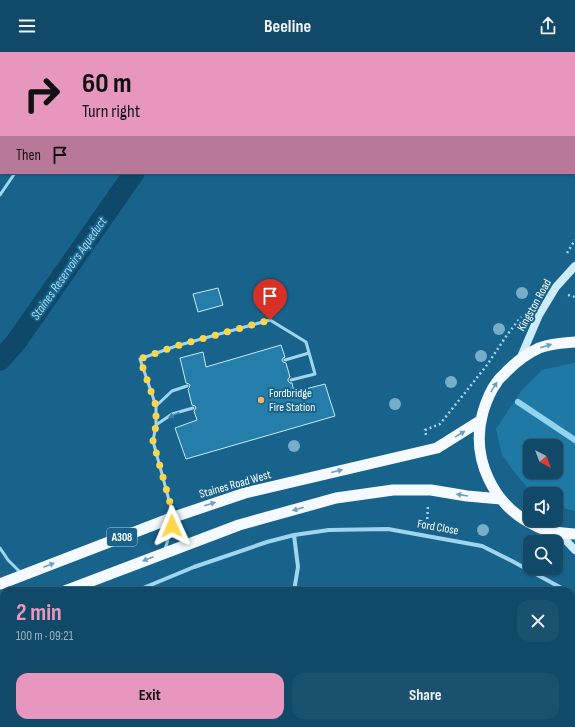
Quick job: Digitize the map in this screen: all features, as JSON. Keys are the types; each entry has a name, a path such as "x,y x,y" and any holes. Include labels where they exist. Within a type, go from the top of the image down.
{"highway":[{"path":"575,342 556,343 539,348 520,359 497,382 486,402 480,421 479,442 481,459 489,481 501,499 516,514 537,527 559,533 575,534"},
{"name":"Staines Road West","path":"0,584 174,517 245,493 406,454 437,448 480,421"},
{"name":"A308","path":"75,587 239,525 336,498 393,490 431,490 467,496 501,499"}],"main road":[{"name":"Kingston Road","path":"520,359 539,315 556,287 575,266"},
{"path":"559,533 575,550"}],"street":[{"name":"Ford Close","path":"146,587 194,567 267,542 294,535 329,530 388,529 482,546 560,587"},
{"path":"294,535 298,567 295,587"}],"lane":[{"path":"0,195 14,174"},
{"path":"164,553 174,517 153,441 156,425 156,406 140,359 176,346 270,320 306,342 315,374 291,380"},
{"path":"285,360 309,353"},
{"path":"156,406 172,391 187,386"},
{"path":"156,425 172,414 193,408"},
{"path":"0,548 8,560 24,575"}],"path":[{"path":"568,295 575,297"},
{"path":"426,430 440,424 487,365 507,335 526,312"},
{"path":"425,535 428,506"}],"shaded area":[{"path":"575,363 575,511 563,508 563,487 527,487 502,455 496,429 521,391 542,370"}],"building":[{"path":"218,288 223,305 198,312 193,294"},
{"name":"Fordbridge Fire Station","path":"281,345 285,357 282,360 286,363 290,377 288,381 292,383 294,392 325,384 335,416 186,459 175,428 197,420 194,411 196,408 192,405 188,389 190,385 186,383 180,358 203,352 206,367"}],"waterway":[{"name":"Staines Reservoirs Aqueduct","path":"0,360 16,342 133,174"},
{"path":"518,402 575,440"}],"place":[{"name":"Fordbridge Fire Station","path":"261,400"}],"route":[{"path":"172,526 174,517 153,441 156,425 156,406 140,359 176,346 270,320"}]}
